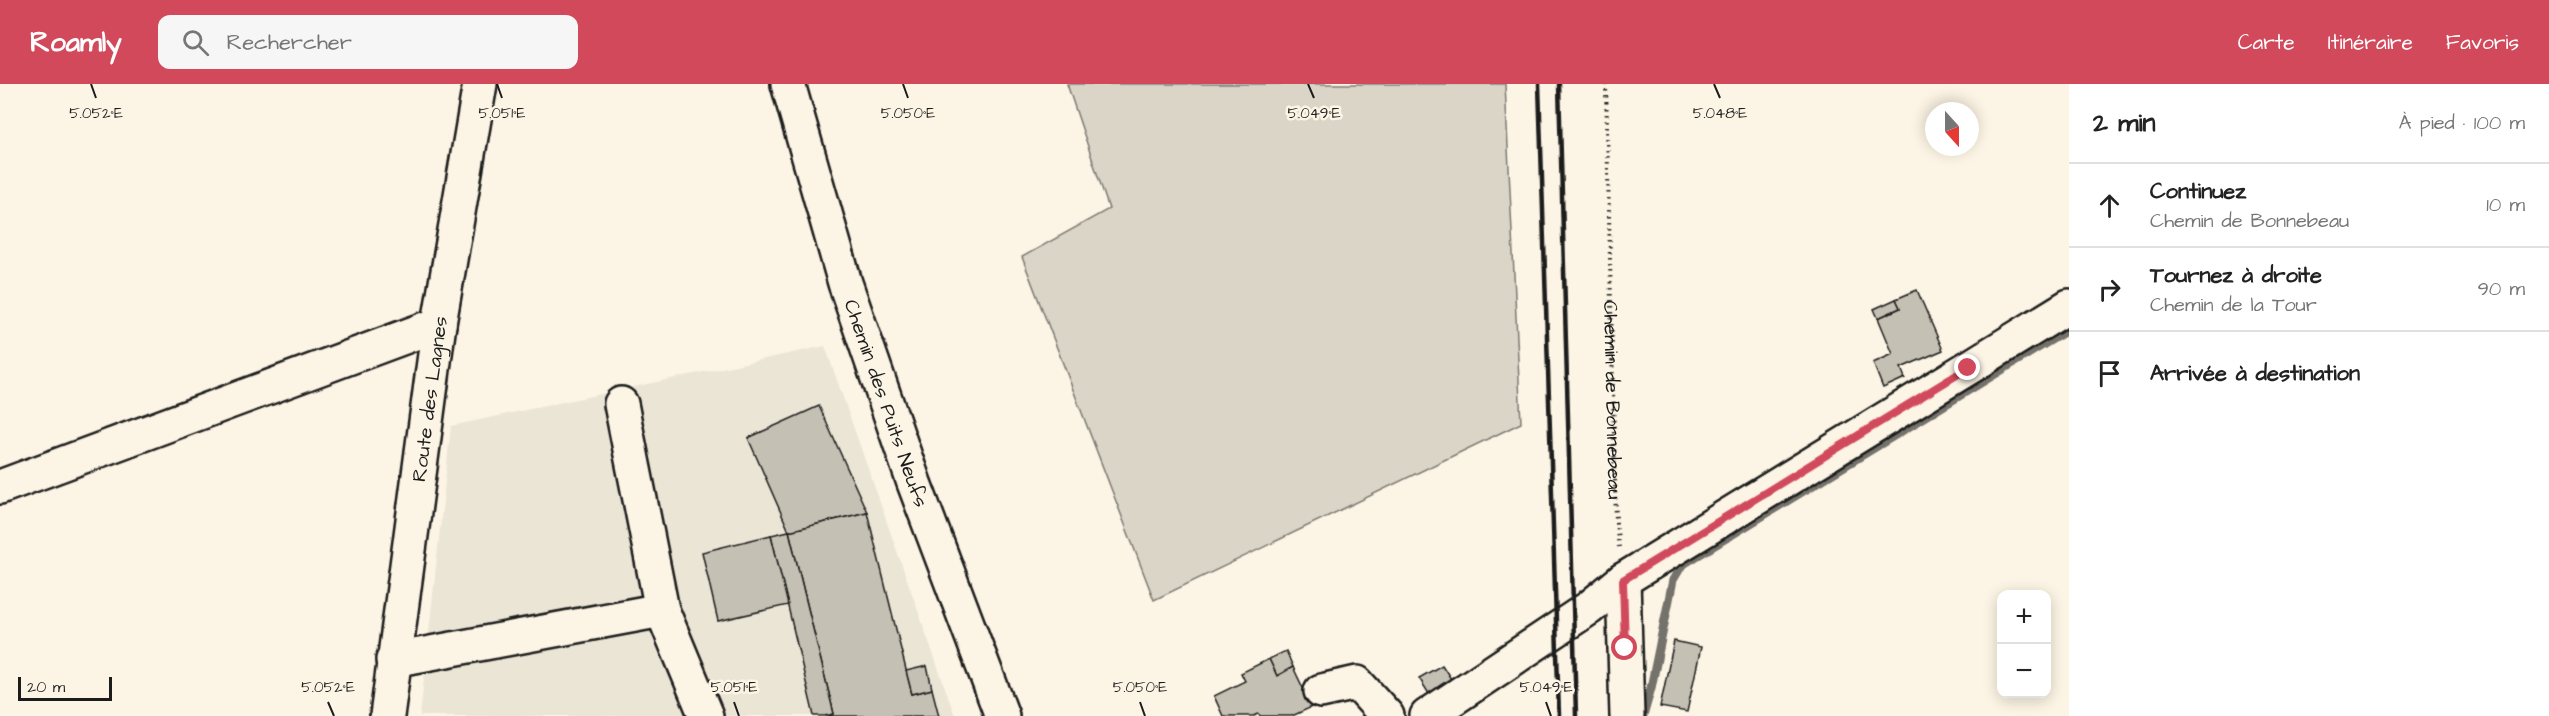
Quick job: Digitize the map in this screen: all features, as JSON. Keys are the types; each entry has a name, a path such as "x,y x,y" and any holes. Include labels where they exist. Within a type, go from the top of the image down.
{"street":[{"name":"Route des Lagnes","path":"387,716 439,324 480,84"},
{"name":"Chemin des Puits Neufs","path":"788,84 845,283 914,483 1002,716"},
{"path":"1427,716 1589,608 1623,580 2069,306"},
{"path":"0,487 439,324"},
{"path":"621,404 662,610 706,716"},
{"path":"1623,580 1627,716"},
{"path":"393,660 662,610"},
{"path":"1321,691 1357,683 1386,716"}],"path":[{"name":"Chemin de Bonnebeau","path":"1606,84 1616,523 1623,580"}],"shaded area":[{"path":"1067,84 1505,84 1521,423 1154,600 1022,257 1109,209"},
{"path":"825,346 955,716 420,716 451,426"}],"building":[{"path":"1917,290 1943,350 1901,368 1905,378 1883,388 1873,363 1893,354 1878,318 1900,308 1896,299"},
{"path":"1896,299 1900,308 1878,318 1874,309"},
{"path":"819,406 867,512 789,531 748,438"},
{"path":"867,512 912,694 932,689 939,716 825,716 834,714 789,531"},
{"path":"789,531 834,714 825,716 814,716 771,535"},
{"path":"771,535 788,605 718,621 702,552"},
{"path":"1674,641 1701,647 1687,712 1660,707"},
{"path":"1286,651 1293,667 1277,676 1269,659"},
{"path":"1269,659 1277,676 1293,667 1312,707 1292,716 1260,716 1259,714 1223,716 1214,696 1245,681 1241,673"},
{"path":"1442,665 1453,682 1431,697 1419,678"},
{"path":"927,666 932,689 912,694 906,671"}],"waterway":[{"path":"1643,716 1673,580 1682,565 2069,329"}],"railway":[{"path":"1539,84 1559,716"},
{"path":"1559,84 1576,716"}],"route":[{"path":"1625,648 1623,580 1968,368"}]}
